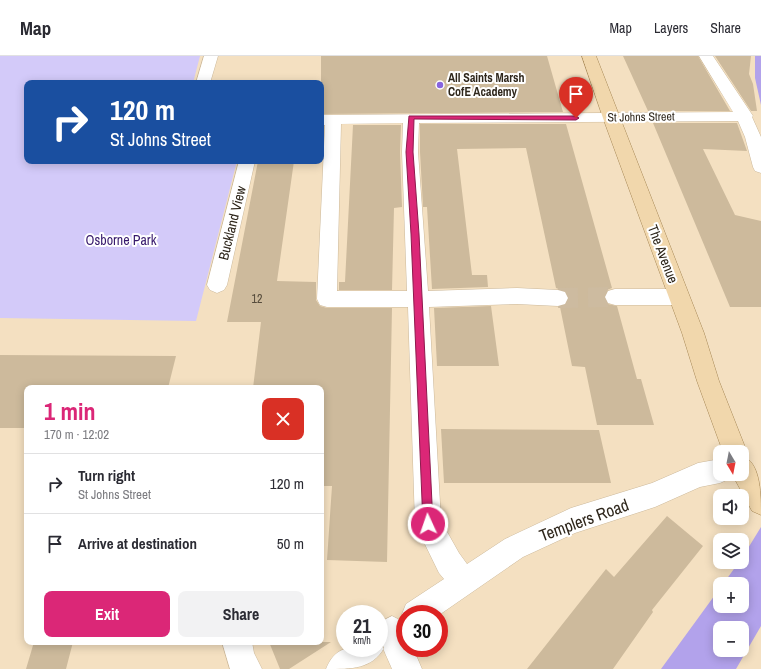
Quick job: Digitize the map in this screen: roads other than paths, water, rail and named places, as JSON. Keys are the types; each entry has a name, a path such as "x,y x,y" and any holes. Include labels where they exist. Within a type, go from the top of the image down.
{"main road":[{"name":"The Avenue","path":"589,56 611,118 693,332 708,381 733,445"},
{"path":"749,480 761,501"}],"street":[{"path":"204,80 211,56"},
{"path":"706,56 745,116 760,156 761,167"},
{"name":"St Johns Street","path":"327,120 745,116"},
{"path":"411,118 410,152 428,524 449,563 463,581"},
{"path":"327,120 326,299 418,299 517,296 558,298"},
{"name":"Buckland View","path":"216,284 246,164"},
{"path":"615,297 679,297"},
{"name":"Templers Road","path":"429,605 514,548 571,521 655,495 698,475 713,472"},
{"path":"392,631 407,669"},
{"path":"238,645 241,659 247,669"},
{"path":"341,669 357,657"}],"tunnel":[{"path":"558,298 615,297"}],"place":[{"name":"All Saints Marsh CofE Academy","path":"440,85"}],"park label":[{"name":"Osborne Park","path":"121,240"}]}
